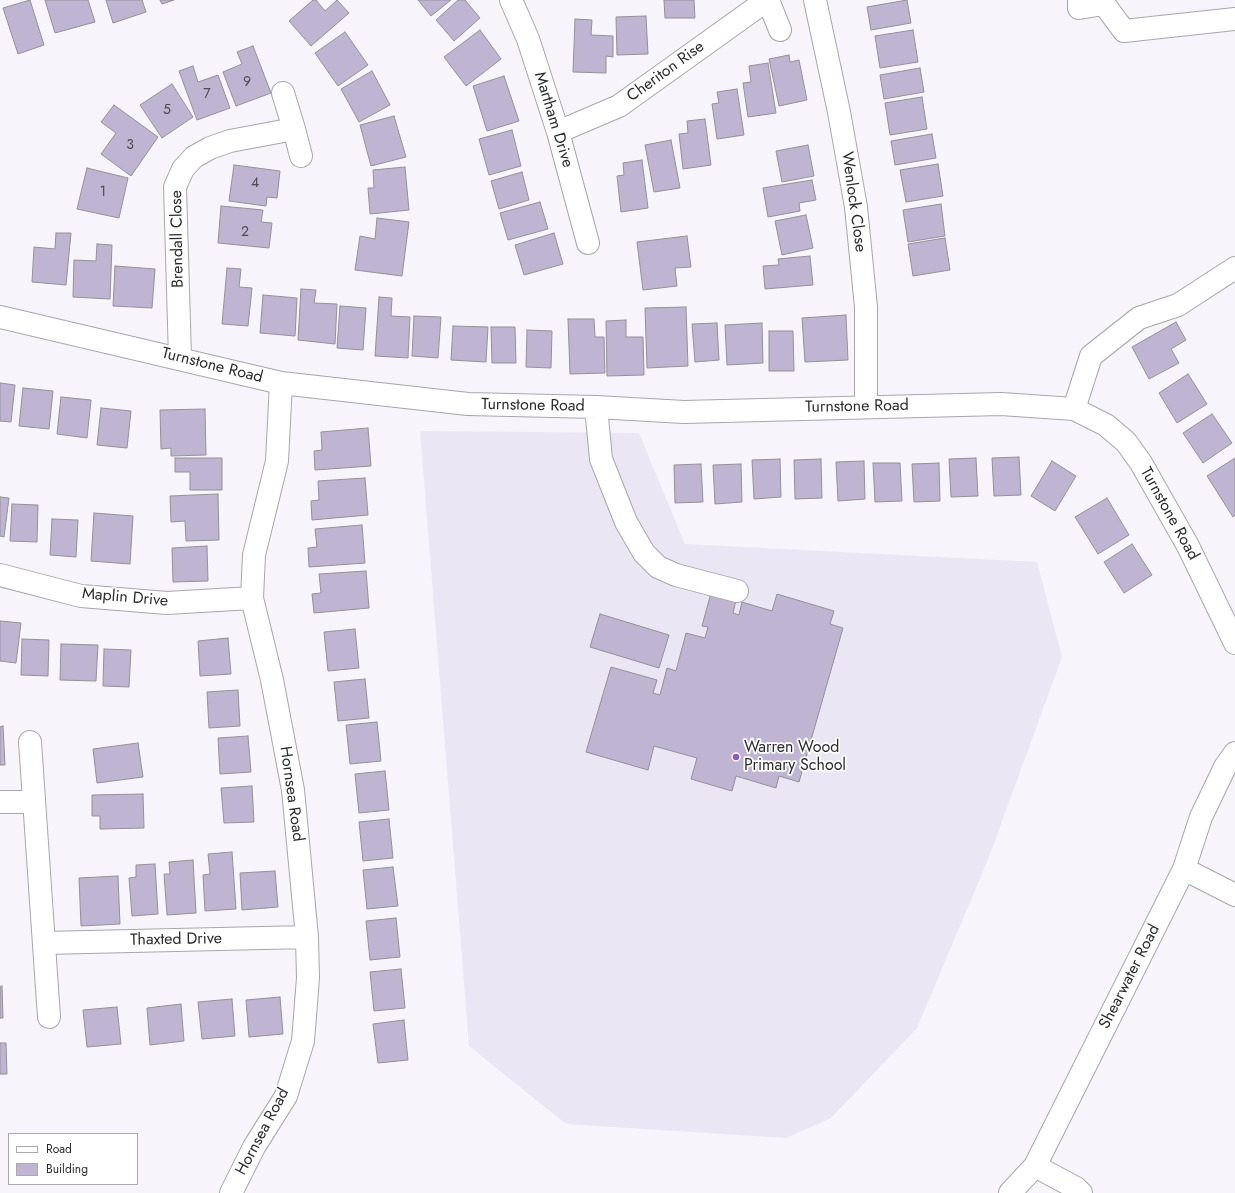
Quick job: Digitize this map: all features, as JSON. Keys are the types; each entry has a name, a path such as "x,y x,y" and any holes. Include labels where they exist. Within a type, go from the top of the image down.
{"street":[{"name":"Martham Drive","path":"511,0 528,39 558,132 588,243"},
{"name":"Cheriton Rise","path":"558,132 619,106 768,0 780,30"},
{"name":"Wenlock Close","path":"815,0 839,112 856,206 866,307 866,406"},
{"path":"1079,0 1079,8 1104,4 1124,31 1235,19"},
{"path":"282,93 302,156"},
{"name":"Brendall Close","path":"180,358 175,187 183,169 194,157 210,148 230,141 294,129"},
{"path":"1074,409 1091,356 1139,318 1178,305 1235,268"},
{"name":"Turnstone Road","path":"0,317 180,358 280,383 468,404 596,407 684,412 866,406 1001,404 1074,409 1106,425 1126,442 1141,463 1188,546 1235,643"},
{"name":"Hornsea Road","path":"231,1193 254,1147 286,1096 303,1041 308,978 307,937 293,790 272,680 252,598 254,555 277,461 280,383"},
{"path":"596,407 601,459 626,522 644,553 658,567 676,575 737,591"},
{"name":"Maplin Drive","path":"0,575 81,596 167,603 252,598"},
{"path":"30,742 49,1017"},
{"name":"Shearwater Road","path":"1010,1193 1035,1166 1184,869 1201,817 1224,766 1235,753"},
{"path":"0,802 34,802"},
{"path":"1184,869 1235,895"},
{"name":"Thaxted Drive","path":"44,943 307,937"},
{"path":"1035,1166 1076,1188 1081,1193"}],"shaded area":[{"name":"Warren Wood Primary School","path":"420,431 639,433 685,544 1037,562 1062,657 989,857 917,1028 831,1118 786,1138 566,1124 469,1046"}],"building":[{"path":"30,0 44,45 18,54 3,8"},
{"path":"45,0 88,0 95,22 55,33"},
{"path":"106,0 142,0 146,12 113,23"},
{"path":"160,0 174,0 162,4"},
{"path":"313,0 316,0 325,11 337,0 349,13 311,46 289,21"},
{"path":"418,0 451,0 431,16"},
{"path":"458,0 465,0 480,18 454,41 436,20"},
{"path":"664,0 694,0 695,18 665,18"},
{"path":"907,0 911,23 871,30 867,7"},
{"path":"646,16 648,54 617,55 616,17"},
{"path":"575,19 592,20 591,35 613,36 613,57 606,56 606,73 573,72"},
{"path":"480,30 501,59 466,86 444,57"},
{"path":"913,30 918,62 880,68 875,36"},
{"path":"345,32 368,65 338,86 315,53"},
{"path":"253,46 271,93 236,106 223,72 242,64 237,52"},
{"path":"789,55 790,62 799,60 807,100 779,106 769,59"},
{"path":"768,63 776,113 748,117 743,83 751,82 749,66"},
{"path":"193,66 198,82 218,75 230,108 197,120 179,71"},
{"path":"920,68 924,92 884,99 880,75"},
{"path":"372,71 390,105 359,122 341,89"},
{"path":"504,76 519,121 487,131 473,86"},
{"path":"172,84 193,117 162,138 140,105"},
{"path":"737,89 744,135 717,139 712,104 719,103 717,92"},
{"path":"922,97 927,129 890,135 885,103"},
{"path":"114,105 158,137 131,176 101,154 116,133 101,122"},
{"path":"394,116 406,157 371,166 360,125"},
{"path":"705,119 711,165 683,169 679,134 688,133 687,121"},
{"path":"512,130 521,166 489,175 479,139"},
{"path":"932,134 936,158 895,165 891,141"},
{"path":"671,140 680,188 654,192 645,145"},
{"path":"808,145 814,176 782,182 776,151"},
{"path":"642,160 648,208 621,212 617,176 624,175 623,163"},
{"path":"938,164 943,196 906,202 900,170"},
{"path":"234,165 280,171 277,198 267,197 266,206 229,201"},
{"path":"405,167 409,210 370,214 368,188 374,188 373,170"},
{"path":"87,168 128,178 119,218 77,209"},
{"path":"522,172 529,200 499,209 491,181"},
{"path":"812,180 816,200 799,203 800,211 768,217 763,188"},
{"path":"540,202 548,229 508,240 500,213"},
{"path":"941,204 945,236 908,242 903,210"},
{"path":"221,206 263,210 261,222 272,223 269,248 218,243"},
{"path":"806,215 813,248 782,255 775,221"},
{"path":"377,218 409,222 402,276 355,270 360,236 375,239"},
{"path":"56,233 71,233 66,285 32,282 34,247 55,249"},
{"path":"554,233 563,264 524,275 515,245"},
{"path":"687,236 691,267 675,268 677,286 643,290 637,242"},
{"path":"945,238 950,270 913,276 908,244"},
{"path":"97,244 112,245 110,299 73,297 74,260 96,261"},
{"path":"810,256 813,285 765,289 763,266 779,265 778,259"},
{"path":"115,266 155,269 152,308 113,306"},
{"path":"227,268 241,269 239,287 252,288 248,326 222,324"},
{"path":"301,289 316,290 314,303 337,304 335,344 298,340"},
{"path":"263,295 297,298 295,336 260,333"},
{"path":"379,297 392,298 391,316 410,317 408,358 375,356"},
{"path":"340,306 366,308 363,350 337,348"},
{"path":"686,307 688,366 647,368 645,308"},
{"path":"846,315 848,360 805,362 802,318"},
{"path":"414,316 441,317 438,358 412,356"},
{"path":"568,319 594,319 595,337 604,337 605,373 570,374"},
{"path":"626,320 626,337 643,337 644,375 607,376 606,321"},
{"path":"1176,322 1186,340 1171,349 1179,363 1149,379 1132,347"},
{"path":"717,323 719,360 695,362 692,324"},
{"path":"762,323 763,363 727,365 725,325"},
{"path":"453,326 488,327 486,362 451,360"},
{"path":"491,327 515,327 516,363 492,363"},
{"path":"527,330 552,331 551,368 526,367"},
{"path":"769,331 793,331 794,371 769,371"},
{"path":"1188,374 1207,404 1177,423 1159,393"},
{"path":"0,383 15,385 11,422 0,421"},
{"path":"23,388 53,391 49,429 19,426"},
{"path":"61,397 91,400 87,438 57,434"},
{"path":"101,408 131,411 127,448 97,445"},
{"path":"205,409 206,455 171,456 171,448 161,449 160,410"},
{"path":"1212,414 1232,443 1203,463 1183,433"},
{"path":"368,428 371,466 315,470 314,451 322,450 321,432"},
{"path":"1019,457 1021,495 994,496 992,458"},
{"path":"175,458 222,458 222,490 190,490 190,472 175,472"},
{"path":"976,458 978,496 951,497 949,459"},
{"path":"1235,458 1235,515 1233,517 1207,476"},
{"path":"780,459 781,497 754,499 752,460"},
{"path":"821,459 822,498 795,499 794,460"},
{"path":"864,461 865,499 838,501 836,462"},
{"path":"1052,461 1076,476 1055,511 1031,496"},
{"path":"873,463 900,463 902,501 875,502"},
{"path":"939,463 940,501 914,502 912,464"},
{"path":"701,464 703,502 675,503 674,465"},
{"path":"741,464 742,502 715,504 713,465"},
{"path":"365,478 368,515 312,520 311,501 319,500 318,481"},
{"path":"218,494 219,540 186,541 185,521 171,522 170,496"},
{"path":"0,497 9,498 4,537 0,536"},
{"path":"1107,498 1129,535 1098,554 1075,517"},
{"path":"12,504 38,505 37,542 10,541"},
{"path":"94,513 133,516 130,564 91,561"},
{"path":"52,519 78,520 76,557 50,555"},
{"path":"362,525 365,563 309,567 308,548 317,547 315,529"},
{"path":"1132,544 1152,575 1124,593 1104,562"},
{"path":"207,546 208,581 173,582 172,548"},
{"path":"366,571 369,608 314,613 312,594 321,593 319,574"},
{"path":"711,593 736,600 733,613 739,615 742,602 772,611 777,594 834,611 830,624 843,628 799,782 779,776 776,788 736,776 732,791 691,779 697,758 654,746 648,770 586,752 611,667 657,680 653,693 660,695 667,668 676,671 686,633 705,638 708,627 702,626"},
{"path":"600,614 669,635 659,668 590,647"},
{"path":"0,621 21,623 16,663 0,661"},
{"path":"355,629 359,668 328,671 324,632"},
{"path":"228,638 231,674 200,676 198,641"},
{"path":"22,639 49,640 48,676 21,675"},
{"path":"61,644 98,645 96,681 60,680"},
{"path":"104,649 131,650 129,687 103,686"},
{"path":"365,679 369,718 338,721 334,682"},
{"path":"238,690 240,726 209,728 207,692"},
{"path":"377,722 381,761 350,764 346,725"},
{"path":"3,726 5,765 0,765 0,727"},
{"path":"248,736 251,772 220,774 218,738"},
{"path":"138,743 143,777 97,783 93,749"},
{"path":"385,771 389,810 359,813 355,774"},
{"path":"252,786 254,822 224,823 221,788"},
{"path":"143,794 144,828 100,829 100,816 92,816 92,795"},
{"path":"389,819 393,858 363,861 359,822"},
{"path":"232,852 236,909 205,911 203,875 210,874 208,854"},
{"path":"193,860 196,913 167,915 164,874 170,874 169,862"},
{"path":"155,864 158,914 132,916 129,878 136,877 136,865"},
{"path":"393,867 398,906 367,909 363,870"},
{"path":"275,871 278,907 242,910 240,873"},
{"path":"118,876 120,924 81,926 79,878"},
{"path":"396,918 400,957 370,960 366,921"},
{"path":"401,969 405,1008 374,1011 370,972"},
{"path":"2,986 3,1018 0,1018 0,987"},
{"path":"280,997 283,1034 249,1037 246,1000"},
{"path":"232,999 235,1036 202,1039 198,1002"},
{"path":"181,1004 184,1041 150,1045 147,1008"},
{"path":"117,1007 121,1044 87,1047 83,1010"},
{"path":"404,1020 408,1060 378,1063 373,1024"},
{"path":"0,1043 6,1043 7,1074 0,1074"}],"place":[{"name":"Warren Wood Primary School","path":"736,757"}]}
